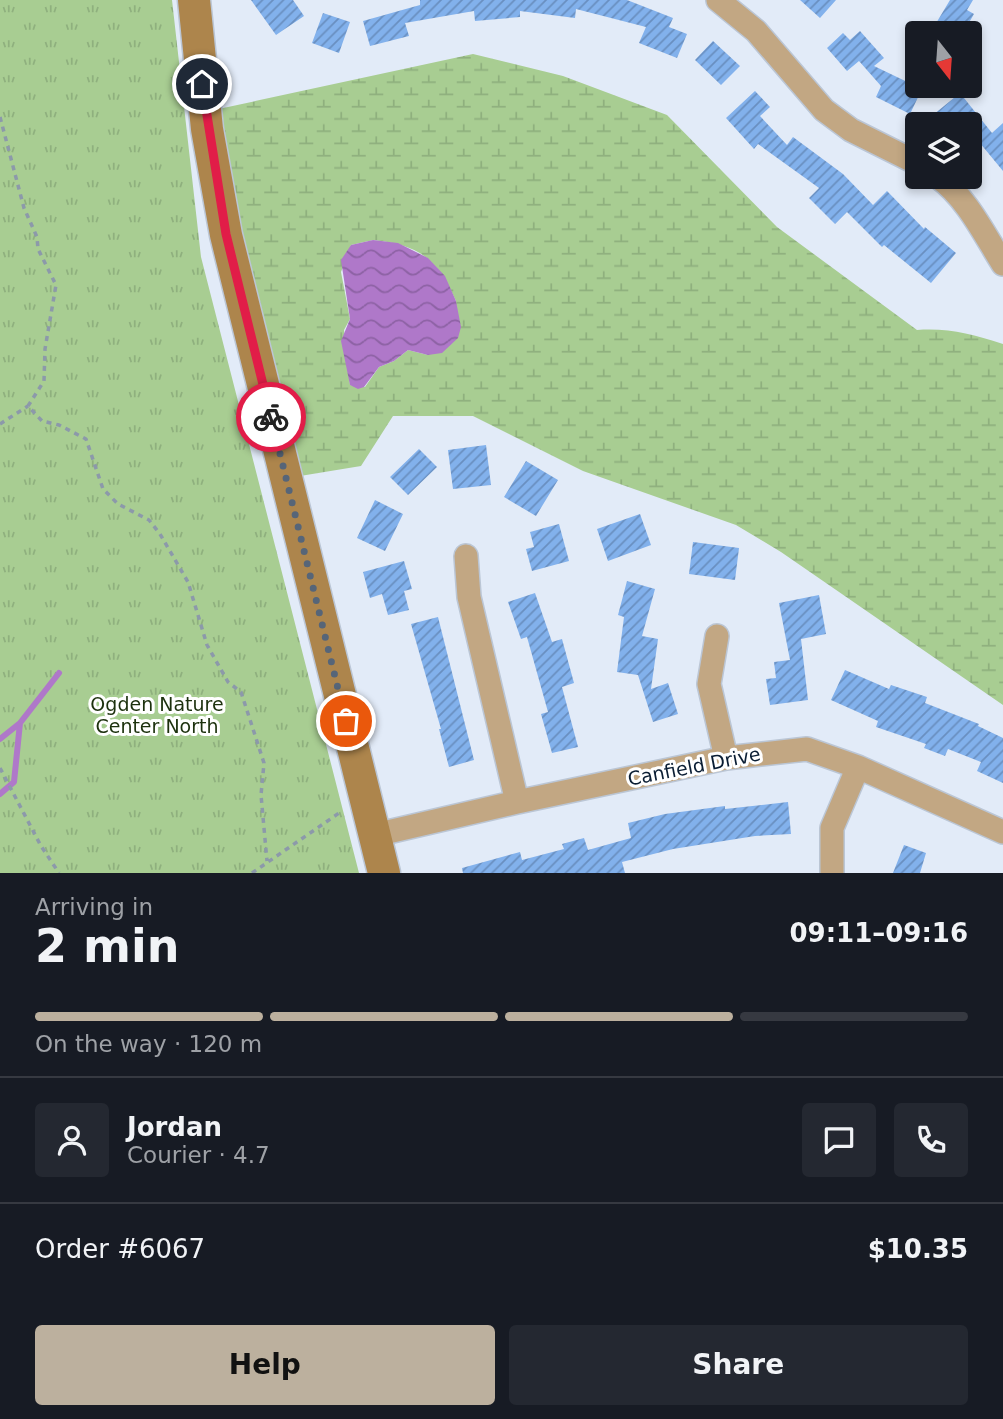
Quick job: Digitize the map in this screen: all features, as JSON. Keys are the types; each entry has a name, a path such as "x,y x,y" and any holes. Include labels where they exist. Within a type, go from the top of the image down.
{"street":[{"path":"194,0 207,128 226,234 384,873"},
{"path":"718,0 756,30 824,110 851,130 905,157"},
{"path":"952,189 1003,264"},
{"path":"466,555 469,597 517,802"},
{"path":"717,636 709,684 726,758"},
{"name":"Canfield Drive","path":"374,835 726,758 807,749 858,767 1003,832"},
{"path":"832,873 832,828 858,767"}],"path":[{"path":"0,117 24,208 37,237 38,249 56,285 45,349 44,382 28,406 0,424"},
{"path":"28,406 42,421 59,425 86,439 103,489 118,504 149,520 188,582 207,645 228,682 241,692 264,763 261,795 267,861"},
{"path":"0,768 41,846 59,873"},
{"path":"252,873 365,797"}],"green space":[{"name":"Ogden Nature Center North","path":"0,0 172,0 201,257 359,873 0,873"},
{"path":"473,54 563,76 667,115 777,227 917,330 960,332 1003,344 1003,705 781,552 736,525 583,471 473,416 393,416 361,466 294,477 214,110","holes":["373,240 415,250 425,257 442,274 456,301 428,355 408,350 394,361 379,367 365,387 350,385 344,330 350,319 341,272 351,245"]}],"water":[{"path":"373,240 398,243 428,258 445,276 456,301 461,327 458,338 442,353 428,355 408,350 394,361 379,367 364,387 358,389 350,385 341,341 350,319 341,260 351,245"}],"building":[{"path":"251,0 293,0 304,16 276,35"},
{"path":"420,0 627,0 673,18 669,27 687,34 677,58 639,43 646,27 576,9 575,18 520,11 520,17 475,21 474,11 405,23 409,36 370,46 363,21 420,5"},
{"path":"800,0 836,0 820,18"},
{"path":"950,0 973,0 967,10 974,14 970,21 937,21"},
{"path":"323,13 350,22 339,53 312,43"},
{"path":"860,31 884,58 874,66 905,81 905,98 918,98 911,112 876,97 881,86 859,61 847,71 827,48 843,33 850,40"},
{"path":"713,41 740,66 721,85 695,60"},
{"path":"755,91 770,107 760,116 787,145 793,137 843,174 873,205 887,191 924,229 925,227 956,253 931,283 884,245 882,247 847,212 835,224 809,198 819,188 758,144 754,149 726,118"},
{"path":"954,98 964,98 975,112 937,112"},
{"path":"982,120 992,133 1003,123 1003,171 982,146"},
{"path":"486,445 491,485 453,489 448,450"},
{"path":"419,449 437,467 408,495 390,477"},
{"path":"526,461 558,480 536,516 504,497"},
{"path":"375,500 403,514 385,551 357,538"},
{"path":"640,514 651,545 608,561 597,529"},
{"path":"559,524 569,561 532,571 526,549 534,547 530,532"},
{"path":"693,542 739,548 735,580 689,574"},
{"path":"404,561 412,589 404,591 409,610 388,615 382,594 370,598 363,572"},
{"path":"627,581 655,589 642,636 658,639 651,689 668,683 678,714 653,722 638,675 617,672 624,617 618,615"},
{"path":"535,593 552,642 562,639 574,683 562,687 578,747 552,753 541,714 548,712 527,637 521,639 508,602"},
{"path":"819,595 826,634 801,639 808,700 770,705 766,679 776,678 774,662 790,660 779,603"},
{"path":"438,617 474,760 449,767 411,624"},
{"path":"845,670 889,689 891,685 927,697 925,703 979,724 978,726 1003,738 1003,783 977,771 981,762 948,749 945,756 924,748 926,744 876,727 878,721 831,700"},
{"path":"788,802 791,834 755,836 673,849 622,862 625,873 463,873 462,868 520,852 522,860 564,849 562,844 584,838 588,850 631,838 628,823 665,814 725,806 725,809"},
{"path":"904,845 926,853 920,873 893,873"}],"waterway":[{"path":"0,794 14,782 20,723 59,673"},
{"path":"0,739 20,723"}],"way so far":[{"path":"271,417 346,721"}],"route":[{"path":"202,84 226,234 271,417"}]}
